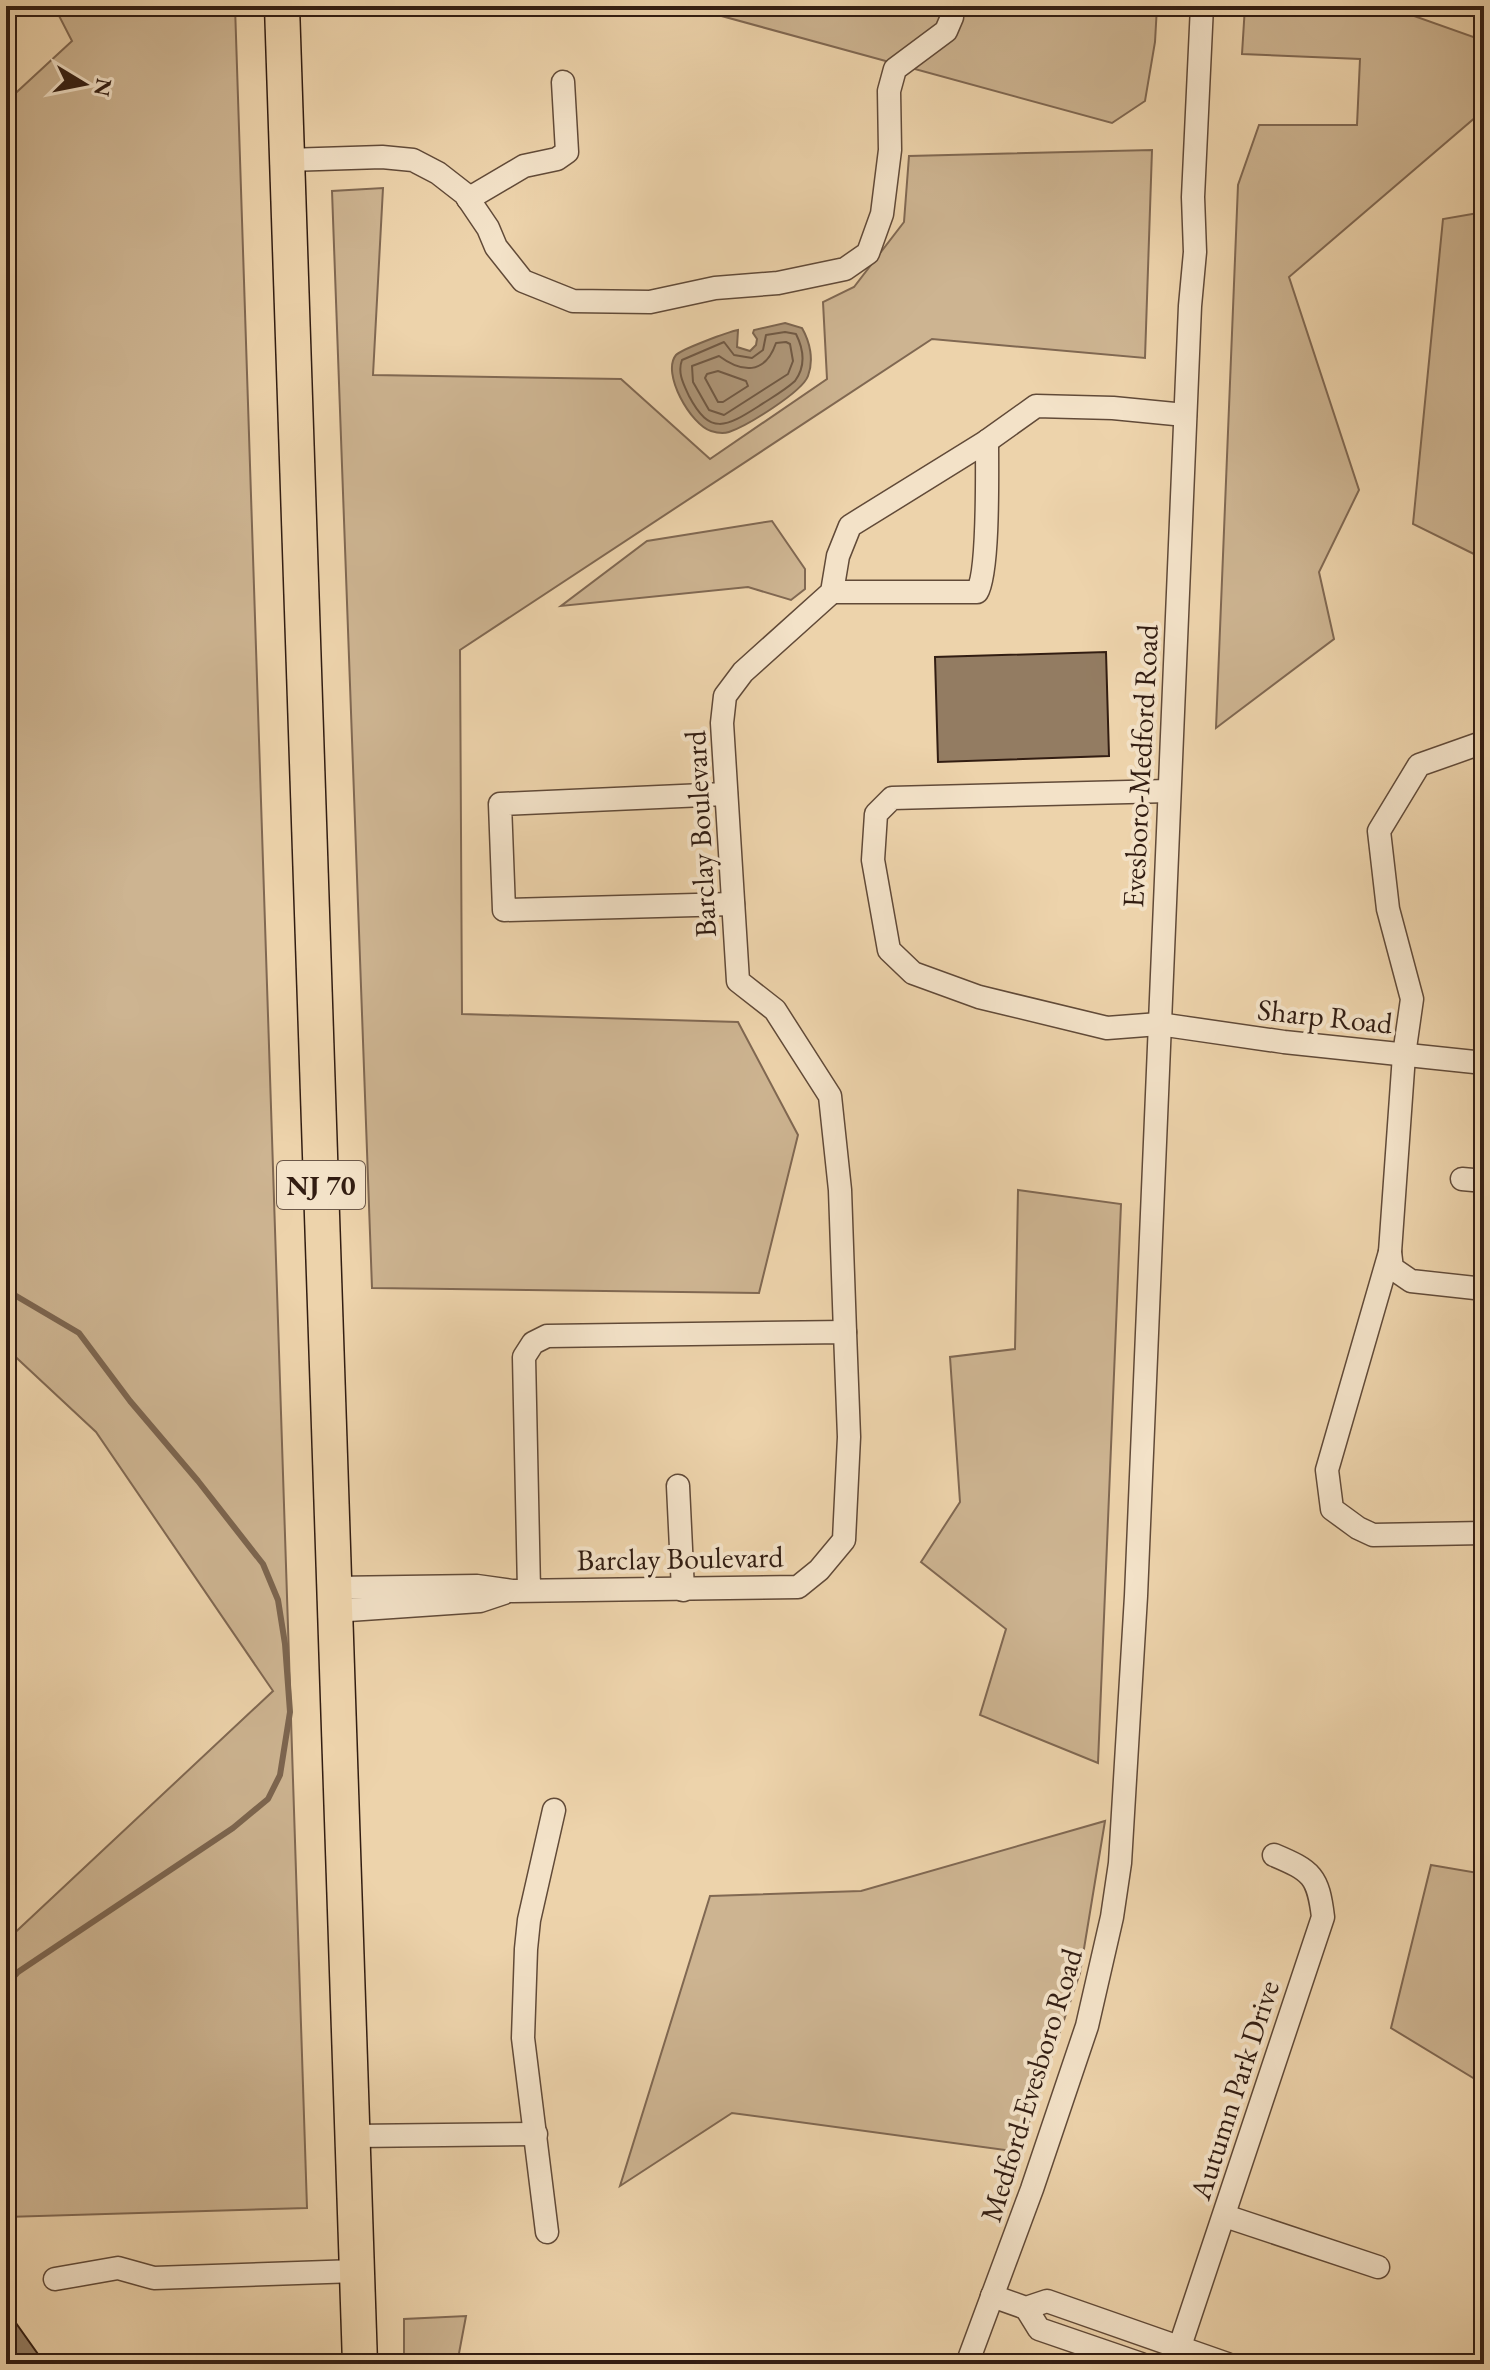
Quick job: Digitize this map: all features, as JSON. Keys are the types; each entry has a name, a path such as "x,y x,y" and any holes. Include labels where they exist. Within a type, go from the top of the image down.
{"highway":[{"name":"NJ 70","path":"282,6 360,2364"}],"street":[{"path":"287,160 382,157 413,160 438,173 468,199 488,228 496,247 523,281 573,301 650,302 715,288 778,283 845,269 868,253 882,214 890,150 889,91 895,69 946,31 952,17 952,6"},
{"name":"Evesboro-Medford Road","path":"1138,1529 1185,415 1195,252 1193,197 1202,6"},
{"path":"468,199 524,166 557,159 567,152 563,82"},
{"path":"987,441 982,585 977,592 832,592 838,556 850,526 987,441 1036,406 1113,408 1185,415"},
{"name":"Barclay Boulevard","path":"334,1600 477,1586 520,1590 798,1587 819,1570 844,1540 849,1437 840,1190 830,1096 775,1010 738,981 722,723 725,696 743,672 832,592"},
{"path":"1484,742 1419,765 1379,831 1388,909 1412,999 1404,1055 1390,1252 1392,1268 1411,1281 1484,1289"},
{"name":"Sharp Road","path":"1169,791 892,798 876,814 873,860 889,950 913,973 979,997 1107,1028 1159,1024 1284,1042 1484,1063"},
{"path":"726,794 500,804 504,910 733,904"},
{"path":"1390,1252 1327,1470 1332,1509 1373,1535 1484,1533"},
{"path":"520,1590 524,1357 533,1343 547,1336 845,1332"},
{"path":"678,1486 683,1590"},
{"name":"Medford-Evesboro Road","path":"967,2364 1070,2080 1094,1998 1112,1917 1126,1786 1138,1529"},
{"path":"547,2232 523,2038 529,1920 554,1810"},
{"name":"Autumn Park Drive","path":"1176,2356 1323,1917 1320,1888 1303,1867 1274,1855"},
{"path":"354,2136 536,2134"},
{"path":"1225,2216 1378,2267"},
{"path":"55,2279 118,2268 154,2278 356,2271"},
{"path":"992,2296 1026,2308 1047,2301 1176,2356 1227,2364"},
{"path":"1026,2308 1039,2329 1141,2364"}],"shaded area":[{"path":"54,6 235,6 307,2208 6,2217 6,1941 273,1691 96,1432 6,1348 6,102 72,41"},
{"path":"685,6 1157,6 1155,42 1145,101 1112,123"},
{"path":"1245,6 1386,6 1482,40 1484,110 1289,277 1359,490 1319,572 1334,639 1216,728 1238,185 1259,125 1357,125 1360,59 1242,54"},
{"path":"1152,150 1145,358 932,339 460,650 462,1014 738,1022 798,1135 759,1293 372,1288 332,191 383,188 373,375 621,379 710,459 827,379 823,302 854,287 904,222 909,156"},
{"path":"1484,212 1484,584 1480,557 1413,524 1443,219"},
{"path":"772,521 805,569 805,589 791,600 748,587 561,606 647,541"},
{"path":"1018,1190 1121,1204 1098,1763 980,1715 1006,1629 921,1562 960,1502 950,1357 1015,1349"},
{"path":"1105,1821 1080,1973 1019,2152 732,2113 620,2186 710,1896 861,1891"},
{"path":"1431,1865 1484,1874 1484,2125 1483,2084 1391,2028"},
{"path":"466,2316 457,2364 404,2364 404,2319"}],"water":[{"path":"785,323 802,328 807,339 811,364 804,383 773,408 737,429 720,433 703,427 687,409 675,385 672,363 676,355 738,330 737,347 750,351 756,345 754,330"}],"building":[{"path":"1106,652 1109,756 938,762 935,657"},
{"path":"6,2309 45,2364 6,2364"}],"waterway":[{"path":"6,1290 79,1333 130,1401 263,1564 278,1600 290,1712 280,1775 268,1799 233,1828 18,1972 6,1985"}]}
